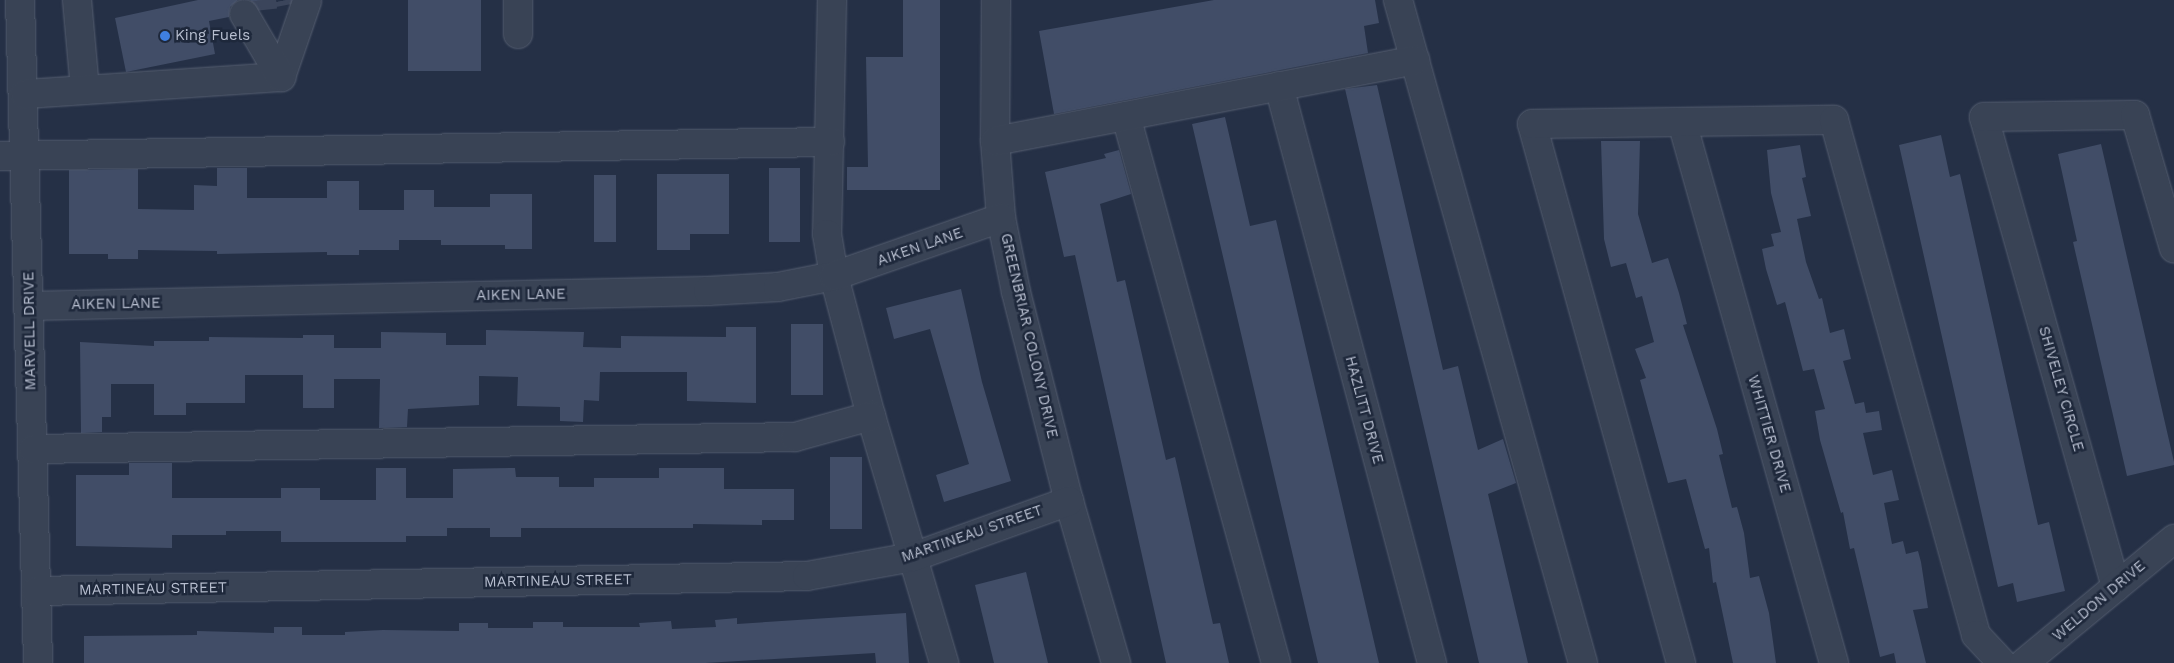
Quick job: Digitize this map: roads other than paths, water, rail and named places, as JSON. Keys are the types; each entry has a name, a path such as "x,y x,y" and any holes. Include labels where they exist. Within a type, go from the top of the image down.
{"street":[{"name":"MARVELL DRIVE","path":"20,0 24,94 13,156 29,306 38,663"},
{"path":"77,0 85,90"},
{"path":"518,0 518,34"},
{"path":"832,0 827,234 834,276 872,416 944,663"},
{"name":"GREENBRIAR COLONY DRIVE","path":"996,0 995,141 1002,218 1016,292 1068,501 1116,663"},
{"path":"1398,0 1583,663"},
{"path":"281,77 275,7 281,77"},
{"path":"995,141 1415,60"},
{"path":"24,94 281,77"},
{"name":"HAZLITT DRIVE","path":"1279,86 1296,157 1432,663"},
{"name":"SHIVELEY CIRCLE","path":"2116,587 1984,118 2135,115 2174,248"},
{"path":"1126,116 1276,663"},
{"path":"1681,663 1532,124 1834,120 1976,635 2002,663"},
{"name":"WHITTIER DRIVE","path":"1682,122 1834,663"},
{"path":"13,156 830,142"},
{"name":"AIKEN LANE","path":"29,306 708,291 778,287 834,276 1002,218"},
{"path":"33,449 795,437 872,416"},
{"name":"MARTINEAU STREET","path":"36,591 807,576 913,557 1068,501"},
{"name":"WELDON DRIVE","path":"2024,663 2174,539"}],"tunnel":[{"path":"262,0 263,10"},
{"path":"286,0 287,5"}],"place":[{"name":"King Fuels","path":"165,36"}]}
